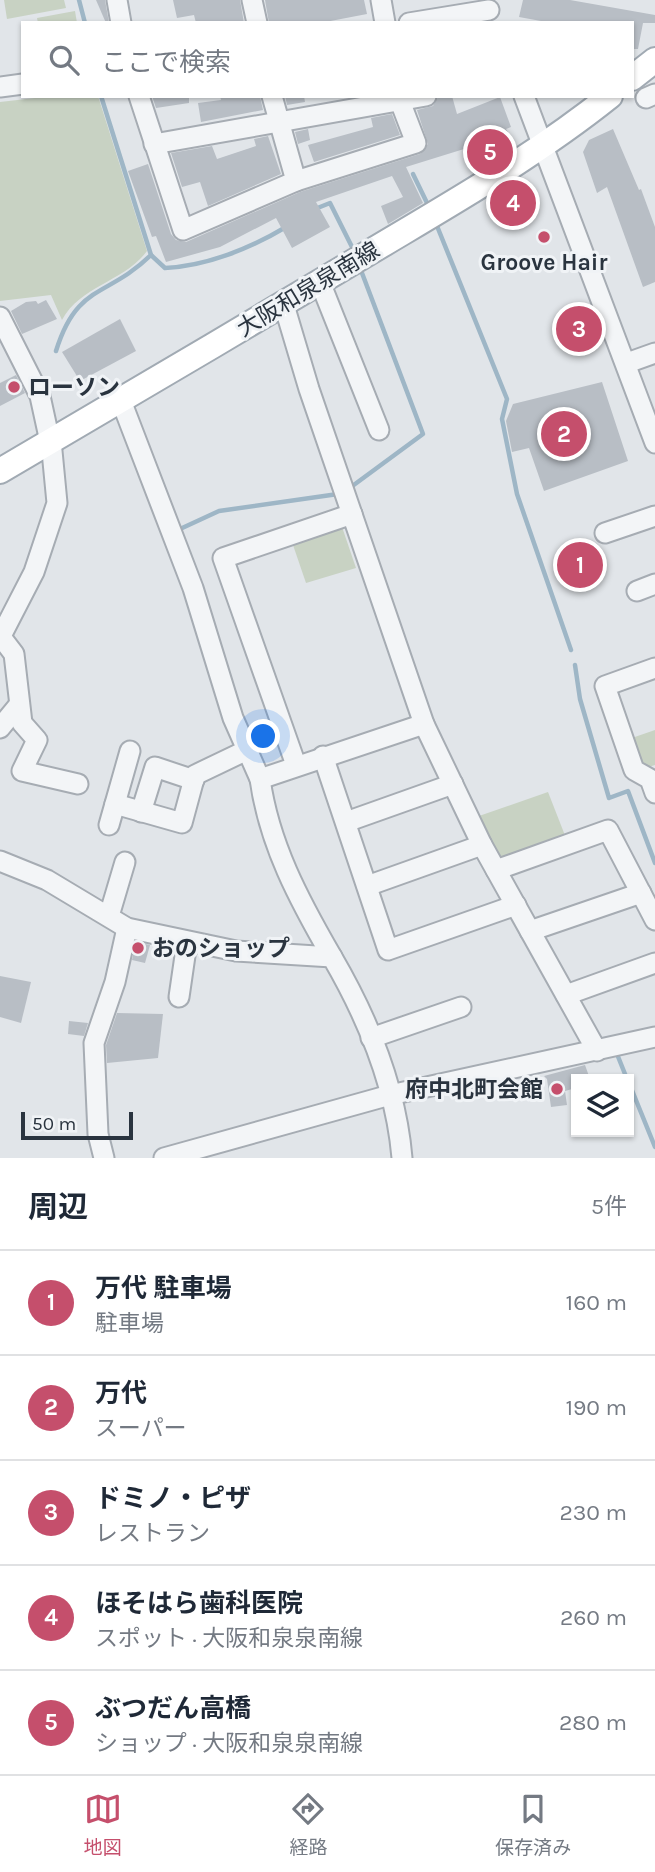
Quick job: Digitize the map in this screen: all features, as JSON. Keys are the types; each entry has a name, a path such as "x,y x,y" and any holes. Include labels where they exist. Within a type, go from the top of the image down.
{"main road":[{"path":"645,90 655,60"},
{"name":"大阪和泉泉南線","path":"0,471 120,398 284,306 545,146 607,98"}],"street":[{"path":"252,0 257,21"},
{"path":"381,0 385,21"},
{"path":"121,1 121,21"},
{"path":"422,21 489,11"},
{"path":"0,87 21,84"},
{"path":"140,98 154,144 183,230 296,181 416,143 398,99 154,144"},
{"path":"272,98 296,181"},
{"path":"525,98 655,443"},
{"path":"320,282 380,430"},
{"path":"284,306 424,724 482,845 597,1051"},
{"path":"0,317 40,396 51,441 57,503 34,572 0,638 14,654 22,723 37,740 22,771 78,784"},
{"path":"627,363 655,353"},
{"path":"120,398 193,588 233,718 260,779 266,818 298,898 360,1005 400,1131 402,1158"},
{"path":"296,765 223,558 352,514"},
{"path":"605,533 655,516"},
{"path":"655,668 605,686 634,770 650,779 655,793"},
{"path":"0,728 18,706"},
{"path":"260,779 424,724"},
{"path":"115,804 182,823 195,775 247,750"},
{"path":"109,825 130,751"},
{"path":"323,756 388,950 516,905"},
{"path":"141,812 155,767 194,780"},
{"path":"345,822 453,785"},
{"path":"496,870 608,830 655,920"},
{"path":"367,886 482,845"},
{"path":"0,862 47,880 127,928 236,951 332,957"},
{"path":"108,916 125,862"},
{"path":"530,931 641,893"},
{"path":"104,1158 98,1134 94,1043 115,982 127,928"},
{"path":"179,997 187,942"},
{"path":"566,995 655,962"},
{"path":"371,1038 438,1023 461,1007"},
{"path":"164,1158 218,1151 390,1095 655,1037"}],"green space":[{"path":"4,0 64,0 66,8 7,19"},
{"path":"75,11 77,21 38,21 37,18"},
{"path":"35,98 99,98 147,251 127,270 80,299 62,320 51,295 0,301 0,102"},
{"path":"341,524 356,568 306,583 293,545 295,540"},
{"path":"655,730 655,765 645,768 639,765 629,739"},
{"path":"548,792 566,838 506,859 500,857 479,816"}],"building":[{"path":"96,0 105,0 109,21 105,21"},
{"path":"173,0 240,0 244,21 196,21 194,15 177,18"},
{"path":"265,0 364,0 367,14 330,21 269,21"},
{"path":"523,0 570,0 655,15 655,23 643,23 638,49 634,49 634,21 541,21 519,17"},
{"path":"153,98 189,98 189,103 156,108"},
{"path":"260,98 263,110 201,122 198,103"},
{"path":"285,98 304,98 305,102 287,105"},
{"path":"437,98 453,98 457,114 500,98 511,127 506,129 515,144 477,170 464,149 406,167 423,203 388,224 381,206 403,197 392,176 316,202 330,227 292,248 276,218 220,247 166,262 156,236 152,237 128,171 148,164 171,234 176,240 186,242 300,192 420,154 428,144 417,110 433,106"},
{"path":"392,114 400,135 314,162 308,145 373,127 371,118"},
{"path":"308,129 310,140 298,144 295,132"},
{"path":"613,129 639,190 641,189 655,227 655,282 643,287 607,187 597,193 583,152 589,140"},
{"path":"268,136 281,174 208,206 200,182 182,187 171,153 212,146 217,159 256,146 254,139"},
{"path":"527,188 539,200 495,219 490,206"},
{"path":"46,300 57,319 22,334 11,311 26,302 36,301 38,304"},
{"path":"120,319 136,351 80,381 62,352"},
{"name":"ローソン","path":"16,375 25,393 0,406 0,383"},
{"path":"602,382 628,461 544,491 529,448 512,452 506,421 513,404"},
{"path":"136,942 150,945 145,963 132,960"},
{"path":"0,976 31,982 21,1023 0,1017"},
{"path":"117,1013 163,1014 158,1058 107,1063 106,1045"},
{"path":"69,1021 88,1023 84,1036 68,1034"},
{"name":"府中北町会館","path":"585,1065 588,1074 571,1074 571,1089 565,1091 567,1105 551,1107 547,1079 544,1076"}],"waterway":[{"path":"79,0 84,21"},
{"path":"102,98 151,255 165,268 197,264 228,255 286,227"},
{"path":"413,174 428,205"},
{"path":"315,209 330,203 353,249"},
{"path":"437,226 507,399 502,419 517,494 571,650"},
{"path":"56,351 64,329 84,302 121,279 151,255"},
{"path":"351,487 423,434 362,273"},
{"path":"179,534 180,529 219,511 338,494"},
{"path":"575,665 580,699 609,798 628,791 655,863"},
{"path":"617,1054 625,1074"},
{"path":"634,1095 655,1147"}],"place":[{"name":"ぶつだん高橋","path":"490,152"},
{"name":"ほそはら歯科医院","path":"513,203"},
{"name":"Groove Hair","path":"544,237"},
{"name":"ドミノ・ピザ","path":"579,329"},
{"name":"ローソン","path":"14,387"},
{"name":"万代","path":"564,434"},
{"name":"万代 駐車場","path":"580,565"},
{"name":"おのショップ","path":"138,948"},
{"name":"府中北町会館","path":"557,1089"}]}
